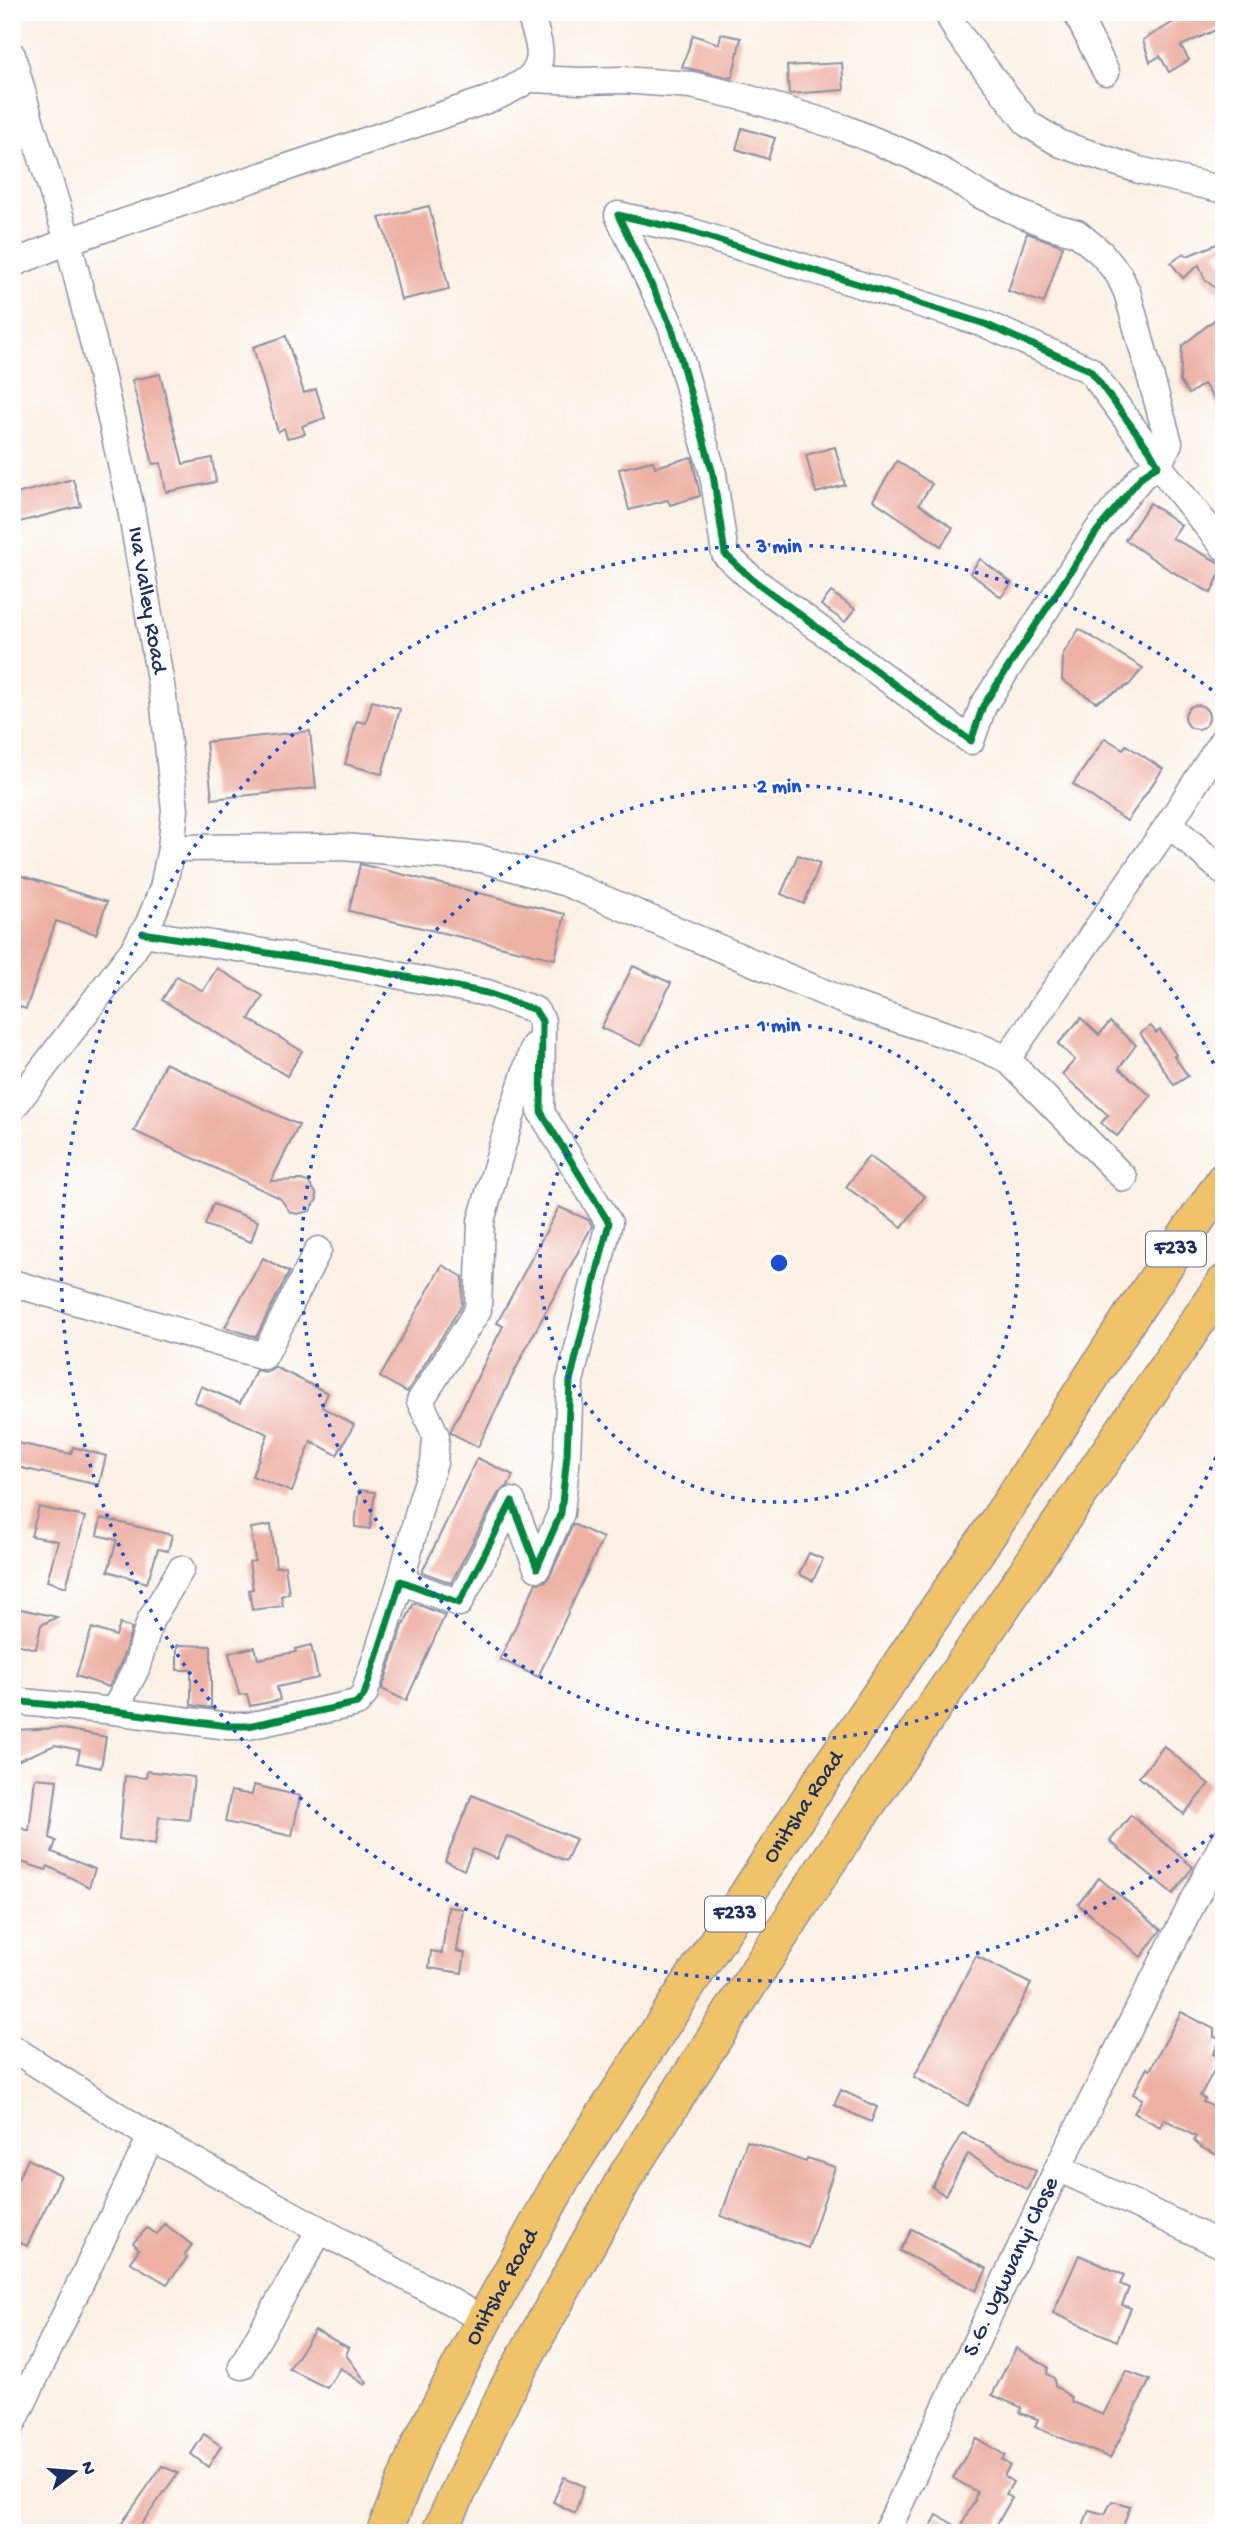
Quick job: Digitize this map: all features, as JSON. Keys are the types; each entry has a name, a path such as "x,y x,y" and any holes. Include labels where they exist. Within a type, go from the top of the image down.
{"main road":[{"name":"Onitsha Road","path":"384,2533 419,2445 484,2320 563,2178 818,1785 1224,1180"},
{"name":"F233","path":"439,2533 506,2391 626,2174 827,1865 1224,1283"}],"street":[{"path":"529,12 540,42 541,55 531,79"},
{"path":"947,12 958,33 1028,124 1061,144 1139,170 1224,190"},
{"path":"1076,12 1106,72"},
{"name":"Iva Valley Road","path":"12,55 68,241 131,509 163,697 175,810 163,888 143,933 134,949 12,1109"},
{"path":"12,264 68,241 494,97 531,79 657,82 691,85 747,98 844,128 947,174 989,199 1051,226 1077,233 1101,253 1119,275 1127,292 1169,443 1158,465 1142,476 1097,531 984,706 971,741 761,586 725,554 713,474 672,328 618,215 689,231 985,324 1090,370 1158,465 1224,547"},
{"path":"1007,1059 1169,824 1224,738"},
{"path":"1169,824 1224,872"},
{"path":"171,848 343,847 482,859 566,883 850,1004 971,1043 1007,1059 1124,1178"},
{"path":"143,933 356,967 487,993 536,1010 542,1021 541,1112 609,1223 570,1381 561,1513 537,1568 512,1501 459,1603 401,1581"},
{"path":"12,1701 247,1726 357,1703 364,1695 401,1581 434,1463 436,1436 420,1401 478,1310 481,1221 542,1021"},
{"path":"12,1283 264,1356 318,1250"},
{"path":"114,1711 136,1670 150,1621 181,1569"},
{"path":"1058,2168 1224,1841"},
{"path":"12,2048 152,2137 484,2320"},
{"path":"12,2425 152,2137"},
{"name":"S.G. Ugwuanyi Close","path":"886,2533 1058,2168 1224,2246"},
{"path":"242,2366 320,2230"}],"building":[{"path":"1185,12 1224,12 1224,26 1181,46 1189,60 1169,72 1160,56 1150,62 1143,40 1177,20 1176,16"},
{"path":"721,34 741,38 732,78 682,67 693,35 719,44"},
{"path":"842,63 844,90 789,94 787,66"},
{"path":"742,128 775,138 768,159 736,149"},
{"path":"429,206 449,289 401,300 379,218"},
{"path":"1027,233 1063,246 1044,303 1008,291"},
{"path":"1222,242 1224,247 1216,252 1224,268 1224,295 1205,280 1199,265 1183,278 1171,263 1184,253 1187,256"},
{"path":"1224,312 1224,414 1204,384 1189,394 1180,381 1182,346"},
{"path":"286,336 304,393 316,389 325,418 302,426 305,434 287,438 284,428 278,432 253,347"},
{"path":"160,374 183,464 212,458 216,482 166,492 161,463 153,464 132,380"},
{"path":"835,447 845,485 816,493 806,455"},
{"path":"692,457 700,496 670,505 668,500 629,510 619,469 653,461 655,467"},
{"path":"897,461 932,484 919,504 953,528 941,546 873,500"},
{"path":"73,479 81,506 12,524 12,495"},
{"path":"1150,503 1181,525 1172,538 1224,565 1211,593 1171,571 1125,540"},
{"path":"980,559 1012,583 1001,597 970,573"},
{"path":"831,592 855,609 845,622 821,605"},
{"path":"1079,629 1143,668 1129,685 1096,702 1062,680 1063,654"},
{"path":"372,701 400,709 382,774 345,764 357,721 366,723"},
{"path":"1197,705 1206,708 1209,717 1206,726 1197,729 1188,726 1185,717 1188,708"},
{"path":"310,731 316,788 212,799 206,742"},
{"path":"1105,738 1123,749 1126,745 1163,769 1127,821 1073,784"},
{"path":"798,855 820,863 804,904 781,894"},
{"path":"360,864 565,914 555,959 349,911"},
{"path":"12,873 107,902 96,934 56,921 26,1009 12,1004"},
{"path":"633,966 671,983 641,1046 601,1028"},
{"path":"217,968 263,996 249,1019 302,1051 287,1076 162,1000 177,976 203,991"},
{"path":"1081,1018 1099,1035 1110,1022 1136,1045 1119,1068 1151,1096 1117,1136 1101,1123 1108,1115 1062,1074 1075,1060 1058,1044"},
{"path":"1151,1026 1156,1033 1160,1030 1188,1076 1174,1085 1140,1033"},
{"path":"165,1063 299,1125 271,1181 308,1182 317,1199 310,1211 297,1214 290,1212 280,1198 134,1131"},
{"path":"869,1156 925,1196 902,1227 846,1187"},
{"path":"213,1204 258,1221 251,1242 205,1225"},
{"path":"559,1207 589,1220 592,1226 523,1354 478,1447 451,1433 451,1430 503,1326 497,1323"},
{"path":"263,1258 289,1272 256,1337 225,1327"},
{"path":"442,1265 463,1277 462,1305 407,1392 380,1377"},
{"path":"275,1367 328,1393 322,1407 354,1425 337,1455 311,1441 292,1492 252,1476 268,1434 194,1402 201,1386 240,1403 256,1370 266,1372"},
{"path":"12,1442 71,1454 73,1447 106,1456 99,1485 12,1466"},
{"path":"477,1458 513,1475 508,1486 498,1494 451,1583 422,1572"},
{"path":"359,1490 375,1492 370,1529 355,1527"},
{"path":"39,1507 85,1517 66,1587 47,1581 58,1541 31,1536"},
{"path":"101,1518 172,1535 168,1551 158,1549 147,1583 108,1571 117,1540 97,1535"},
{"path":"573,1524 603,1538 538,1677 500,1659 536,1583 546,1581 551,1574"},
{"path":"271,1525 276,1567 285,1566 289,1593 281,1596 283,1606 252,1610 249,1590 253,1589 249,1562 255,1561 251,1528"},
{"path":"809,1553 823,1559 813,1581 799,1574"},
{"path":"414,1603 445,1615 406,1701 382,1689 403,1626"},
{"path":"12,1607 57,1617 41,1625 36,1649 12,1643"},
{"path":"120,1624 132,1628 121,1663 109,1687 76,1676 92,1628 116,1636"},
{"path":"177,1645 211,1646 211,1708 191,1705 191,1670 177,1670"},
{"path":"311,1645 318,1678 277,1687 280,1700 250,1706 247,1694 239,1695 229,1653 255,1647 258,1659 296,1652 295,1649"},
{"path":"59,1728 106,1737 101,1768 77,1763 80,1750 55,1745 12,1763 12,1739 15,1730"},
{"path":"1164,1746 1209,1784 1184,1814 1139,1777"},
{"path":"147,1771 194,1777 189,1820 159,1817 155,1845 119,1839 125,1776 146,1778"},
{"path":"35,1778 57,1780 50,1838 56,1841 52,1852 95,1869 89,1887 48,1866 46,1870 12,1859 12,1847 19,1827 29,1831"},
{"path":"254,1785 300,1796 292,1836 225,1822 231,1791 252,1795"},
{"path":"472,1795 576,1839 566,1861 507,1836 497,1859 473,1849 464,1870 445,1861"},
{"path":"1131,1815 1193,1867 1173,1894 1110,1841"},
{"path":"1099,1878 1161,1930 1141,1957 1078,1904"},
{"path":"448,1907 463,1909 457,1951 465,1953 462,1973 429,1968 431,1951 442,1953"},
{"path":"976,1956 1031,1984 968,2106 914,2077"},
{"path":"1181,2012 1214,2029 1214,2037 1221,2039 1213,2054 1221,2058 1200,2096 1205,2099 1203,2102 1224,2111 1224,2158 1202,2148 1194,2141 1196,2137 1164,2119 1160,2127 1134,2113 1142,2099 1133,2094 1147,2068 1150,2070"},
{"path":"841,2090 877,2107 871,2122 834,2105"},
{"path":"963,2133 1036,2171 1027,2190 968,2154 945,2195 932,2187"},
{"path":"747,2141 806,2162 807,2158 835,2167 808,2248 721,2216"},
{"path":"28,2159 61,2176 27,2246 12,2239 12,2190"},
{"path":"165,2224 192,2245 184,2255 187,2258 167,2284 130,2262 139,2249 133,2243 147,2228 157,2234"},
{"path":"912,2229 987,2269 976,2291 900,2251"},
{"path":"1079,2255 1124,2275 1120,2284 1129,2288 1122,2305 1131,2308 1117,2341 1053,2313"},
{"path":"315,2330 349,2348 346,2355 367,2383 365,2385 340,2368 327,2388 289,2369"},
{"path":"1016,2348 1048,2367 1047,2374 1054,2378 1055,2386 1071,2397 1072,2402 1103,2415 1126,2371 1150,2380 1110,2458 1035,2427 1038,2419 1020,2413 1021,2407 992,2395"},
{"path":"204,2434 221,2446 208,2467 191,2454"},
{"path":"976,2438 1005,2455 1002,2460 1010,2465 1004,2476 1013,2482 1006,2494 1012,2498 992,2533 927,2533 937,2515 960,2528 975,2500 977,2492 953,2478"},
{"path":"162,2466 178,2473 135,2533 115,2533"},
{"path":"564,2477 584,2486 575,2513 553,2502"},
{"path":"1112,2501 1130,2506 1121,2533 1081,2533 1089,2510 1105,2514"}],"cycle path":[{"path":"618,215 689,231 985,324 1090,370 1150,451 1158,465 1142,476 1097,531 983,706 971,741 752,579 725,554 713,474 672,328 618,215"},
{"path":"12,1701 228,1726 248,1726 357,1703 364,1695 401,1581 459,1603 512,1501 537,1568 561,1513 570,1381 609,1223 541,1112 542,1021 535,1010 487,993 356,967 143,933"}]}
